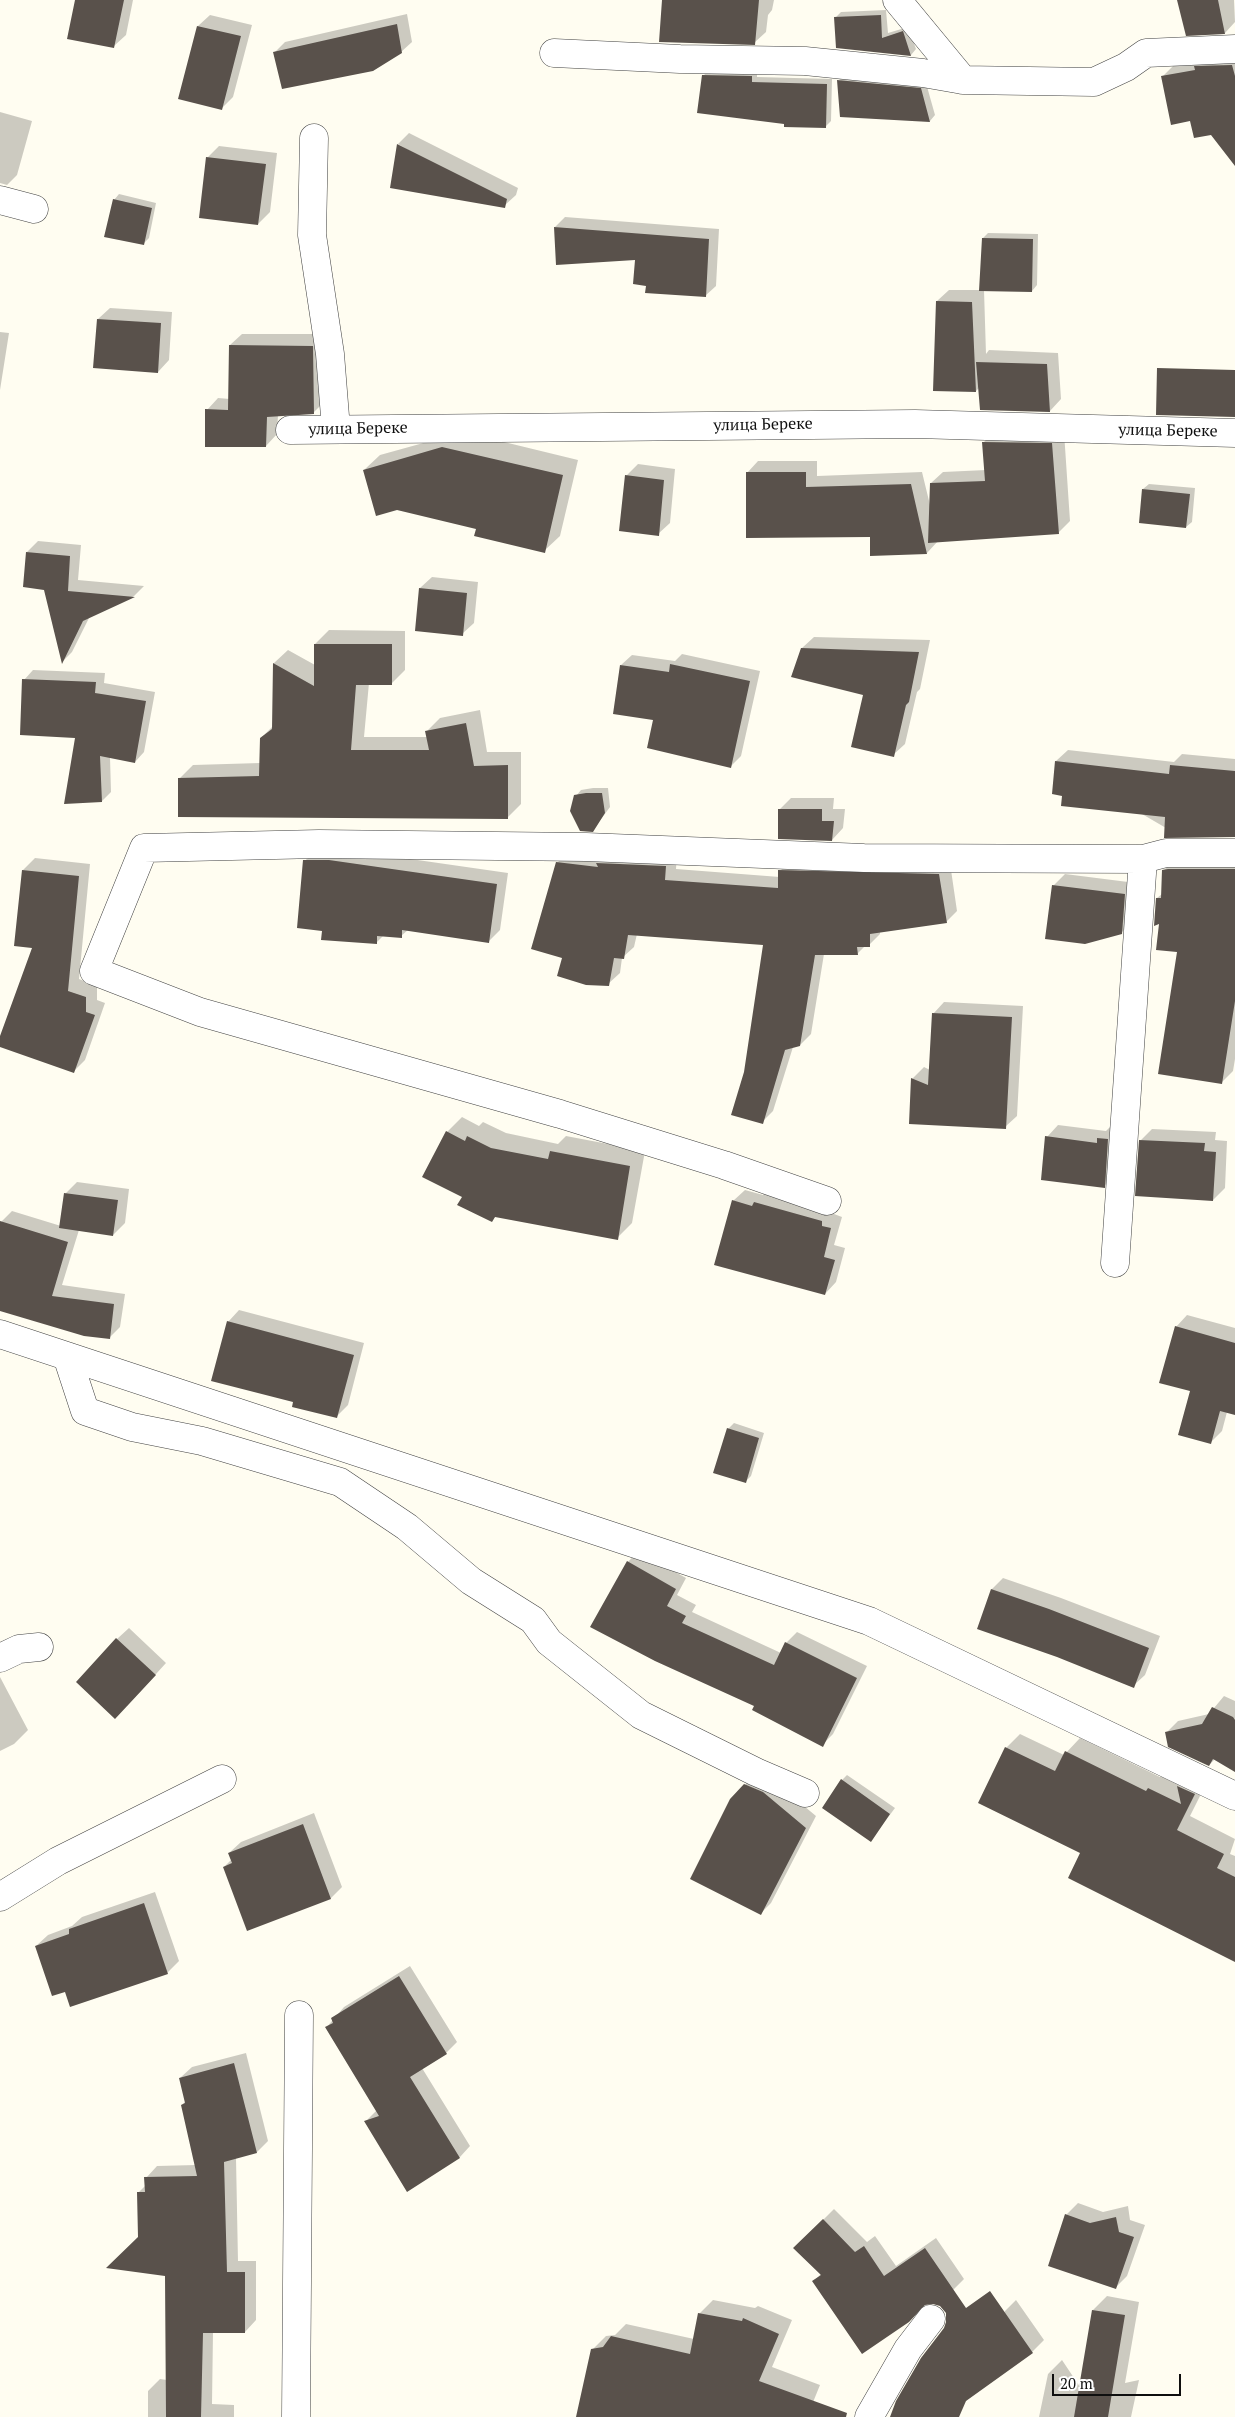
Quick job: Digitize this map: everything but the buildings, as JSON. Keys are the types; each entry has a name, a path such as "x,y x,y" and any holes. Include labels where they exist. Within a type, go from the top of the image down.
{"street":[{"path":"897,0 963,80"},
{"path":"554,53 805,62 923,73 963,80 1094,82 1126,67 1146,53 1235,49"},
{"path":"314,138 312,235 330,354 336,429"},
{"path":"0,200 34,208"},
{"name":"улица Береке","path":"290,430 915,424 1235,433"},
{"path":"827,1201 560,1114 200,1012 94,971 144,848 319,844 556,846 864,858 1143,859 1166,853 1235,853"},
{"path":"1115,1263 1143,859"},
{"path":"0,1334 869,1621 1235,1796"},
{"path":"67,1356 85,1411 132,1427 202,1441 340,1482 407,1527 471,1581 533,1620 549,1642 641,1714 756,1772 805,1793"},
{"path":"0,1658 19,1649 39,1647"},
{"path":"0,1897 58,1860 222,1778"},
{"path":"296,2417 299,2015"},
{"path":"869,2417 908,2349 931,2319"}]}
